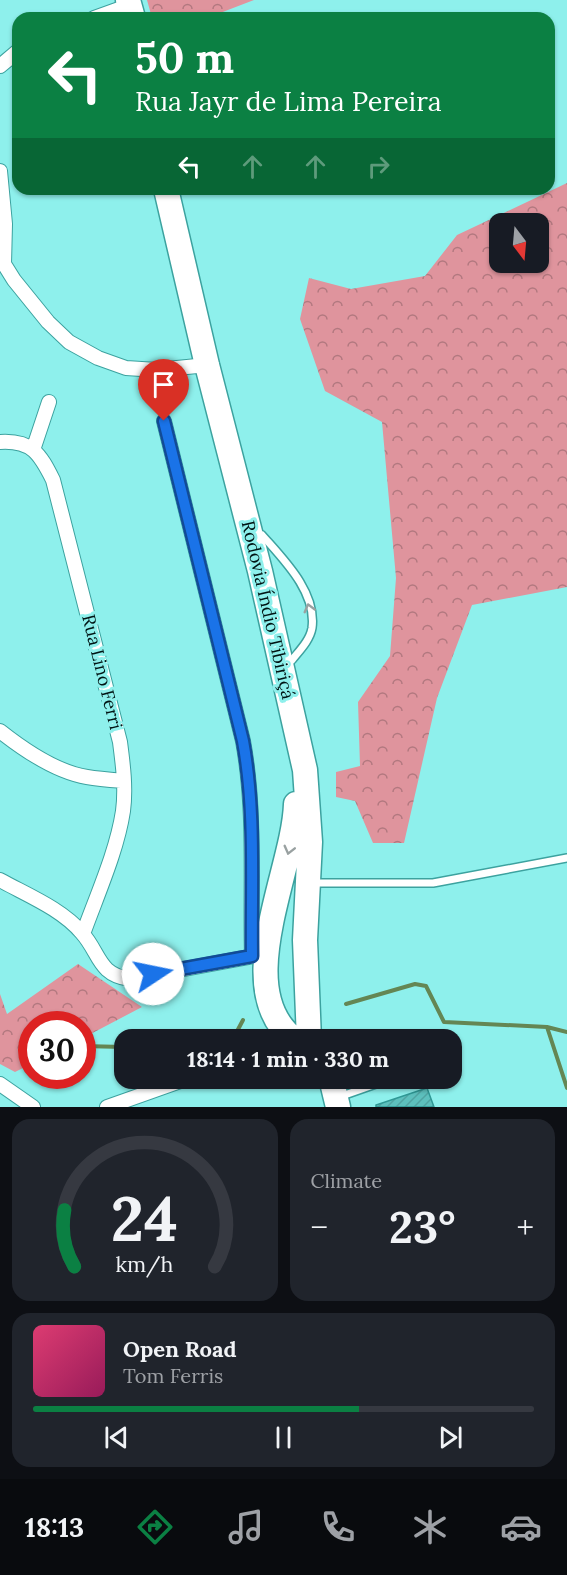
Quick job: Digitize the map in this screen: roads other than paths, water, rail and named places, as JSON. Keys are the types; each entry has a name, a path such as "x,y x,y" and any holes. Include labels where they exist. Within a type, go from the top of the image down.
{"highway":[{"name":"Rodovia Índio Tibiriçá","path":"167,195 207,365 260,572 301,751 308,802 310,842 305,940 293,1029"},
{"name":"Rodovia Índio Tibiriçá","path":"181,195 311,745 318,802 318,883 323,1029"},
{"path":"284,1029 275,1018 268,1004 266,982 259,955 292,838 301,751"}],"street":[{"path":"0,66 12,56"},
{"path":"0,171 5,224 2,266 48,322 69,342 98,358 126,368 140,370 207,365"},
{"path":"0,442 28,445 33,450 49,402"},
{"path":"0,880 54,910 72,923 83,934 105,969 117,977 130,979 259,955 252,813 243,741 164,421"},
{"name":"Rua Lino Ferri","path":"33,450 42,457 53,480 117,731 124,781 123,812 114,846 83,934"},
{"path":"0,731 66,772 124,781"},
{"path":"0,1084 33,1107"},
{"path":"107,1107 158,1089"}],"lane":[{"path":"318,883 432,884 567,858"},
{"path":"332,1098 360,1089"}],"waterway":[{"path":"346,1004 415,984 426,986 444,1022 547,1027 567,1032"},
{"path":"238,1029 243,1020"},
{"path":"547,1027 567,1088"},
{"path":"96,1046 114,1047"}]}
